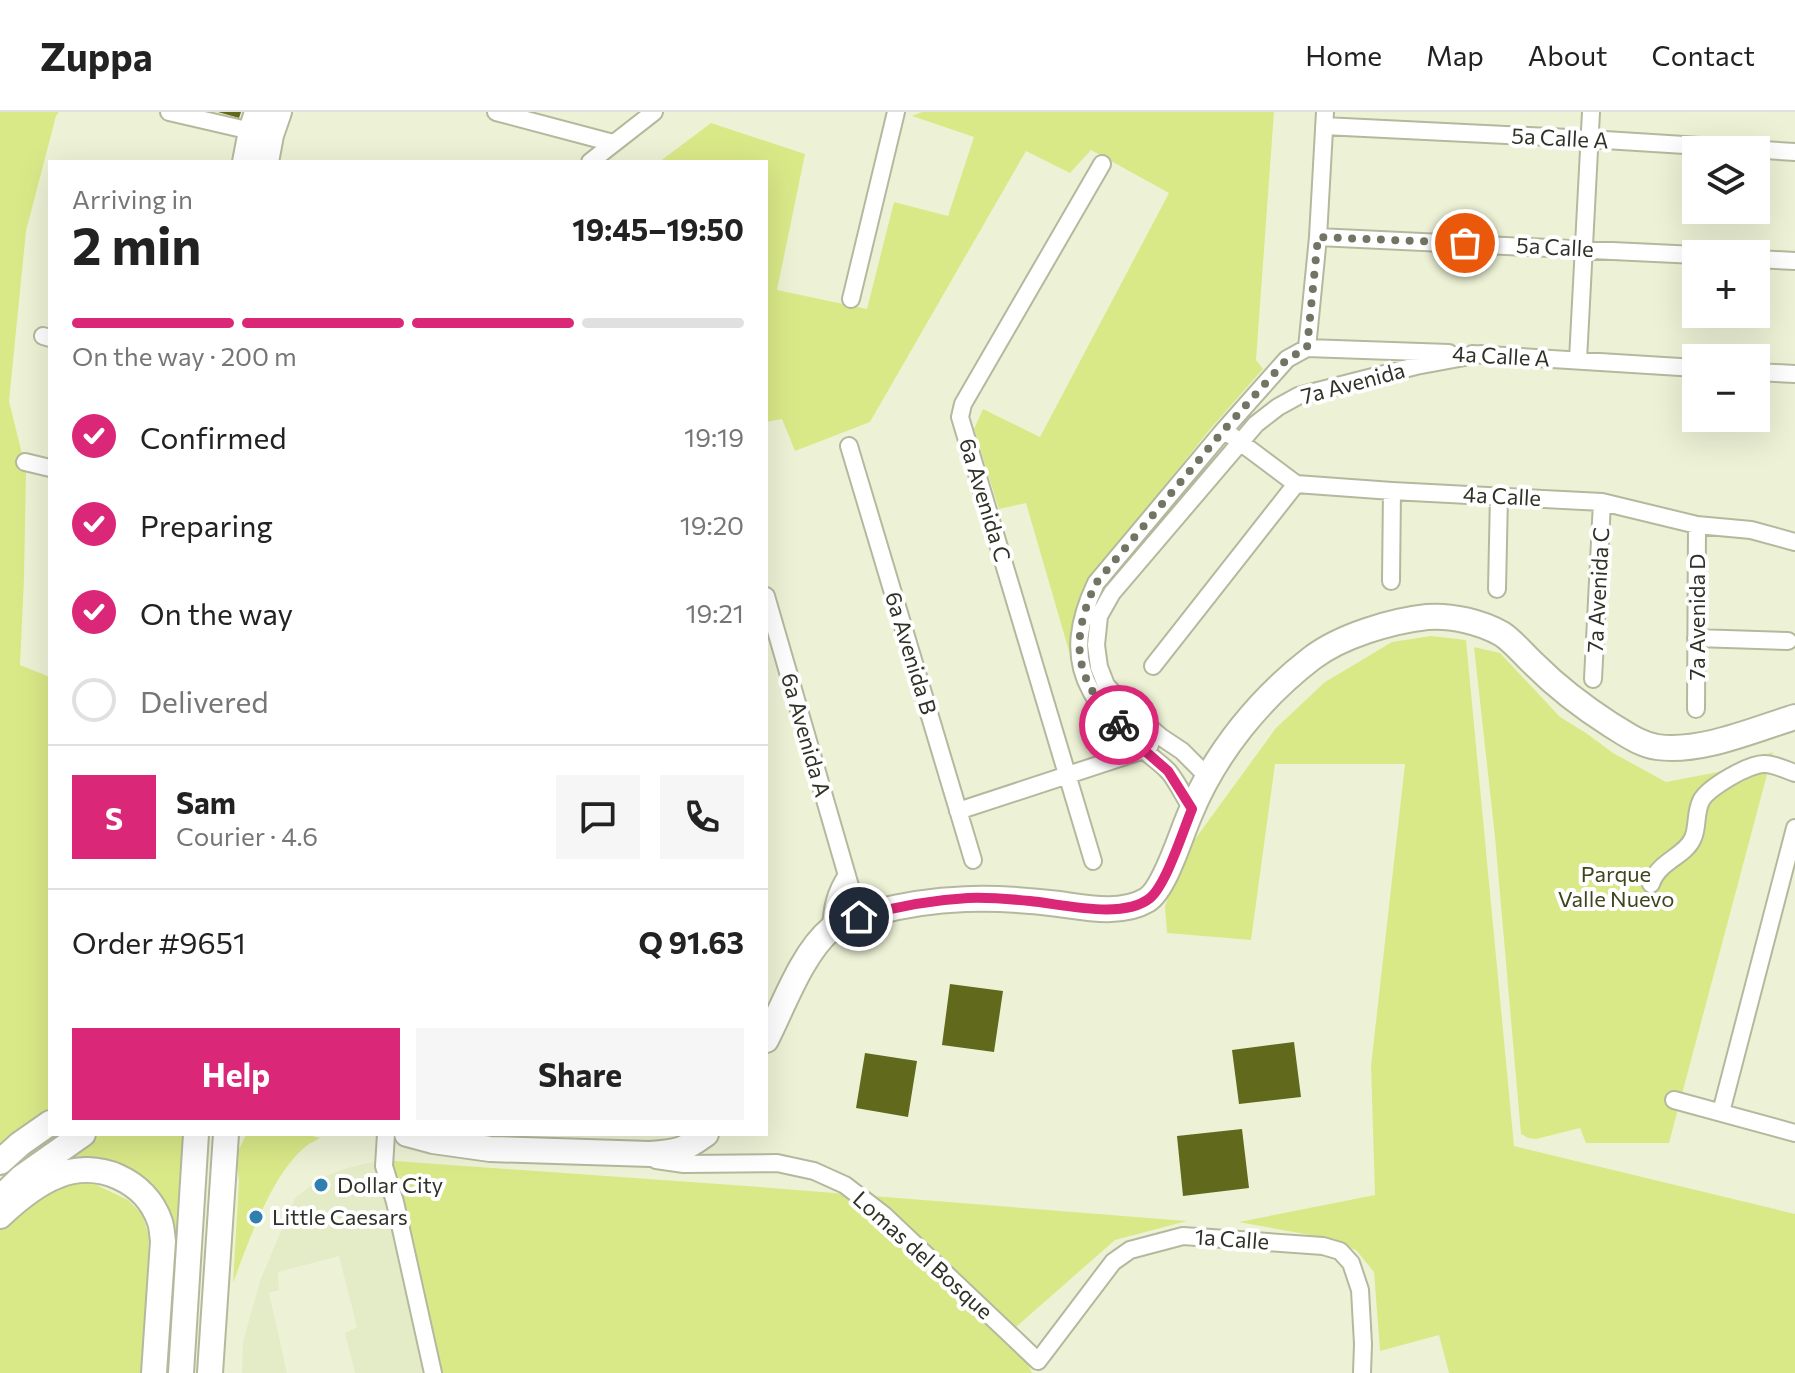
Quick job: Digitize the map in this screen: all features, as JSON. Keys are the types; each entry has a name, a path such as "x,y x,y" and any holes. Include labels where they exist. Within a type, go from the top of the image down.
{"street":[{"path":"169,112 254,121 245,160"},
{"path":"266,160 279,112"},
{"path":"496,112 613,143"},
{"path":"592,160 654,112"},
{"path":"851,299 896,112"},
{"path":"1578,360 1591,112"},
{"name":"5a Calle A","path":"1325,119 1795,152"},
{"name":"7a Avenida","path":"1192,809 1168,771 1111,717 1092,693 1082,670 1079,642 1084,609 1096,583 1224,430 1287,359 1307,348 1325,119"},
{"name":"6a Avenida C","path":"1093,861 960,417 963,404 1102,164"},
{"name":"5a Calle","path":"1318,237 1682,254"},
{"path":"1770,260 1795,261"},
{"name":"4a Calle A","path":"1307,348 1481,354 1682,367"},
{"name":"7a Avenida","path":"1208,777 1182,751 1123,704 1106,685 1099,667 1096,645 1099,616 1112,593 1239,443 1256,424 1278,407 1298,396 1416,366 1481,354"},
{"path":"1770,373 1795,374"},
{"path":"1153,666 1296,484 1224,430"},
{"name":"6a Avenida B","path":"849,446 973,860"},
{"path":"25,462 48,468"},
{"name":"4a Calle","path":"1296,484 1602,502 1697,525 1751,530 1795,542"},
{"path":"1391,581 1392,491"},
{"path":"1497,589 1499,495"},
{"name":"7a Avenida C","path":"1593,679 1602,502"},
{"name":"7a Avenida D","path":"1696,709 1697,525"},
{"path":"1144,526 1158,538"},
{"name":"6a Avenida A","path":"768,603 859,917"},
{"path":"768,1036 812,950 831,929 859,917 887,909 970,898 1028,900 1111,909 1144,902 1158,888 1208,777 1259,705 1314,656 1356,635 1396,621 1431,617 1464,620 1503,635 1583,707 1640,743 1678,747 1708,743 1795,717"},
{"path":"1696,638 1788,641"},
{"path":"958,811 1144,750 1161,737"},
{"path":"1651,884 1654,874 1693,839 1699,804 1717,784 1755,765 1765,764 1795,773"},
{"path":"1721,1112 1795,828"},
{"path":"831,929 832,909 838,889 847,875"},
{"path":"1674,1100 1795,1133"},
{"path":"0,1162 48,1124"},
{"path":"0,1198 22,1177 80,1136"},
{"path":"181,1373 196,1136"},
{"path":"386,1136 384,1166 395,1202 433,1373"},
{"path":"414,1136 461,1146 527,1142 607,1153 672,1153 684,1150 703,1136"},
{"path":"210,1373 230,1137"},
{"name":"Lomas del Bosque","path":"607,1153 684,1164 777,1163 814,1171 845,1185 884,1215 1040,1367"},
{"path":"0,1216 40,1185 74,1171 110,1173 141,1192 160,1223 163,1241 154,1373"},
{"name":"1a Calle","path":"1040,1367 1113,1262 1130,1250 1183,1236 1323,1246 1340,1251 1351,1263 1360,1290 1362,1373"}],"shaded area":[{"path":"381,1160 431,1373 355,1373 345,1333 357,1327 339,1256 278,1272 279,1290 269,1293 287,1373 242,1373 243,1342 260,1281 295,1198 321,1178"}],"green space":[{"path":"0,112 59,112 26,231 9,401 26,470 20,665 48,676 48,1109 0,1145"},
{"path":"922,112 1274,112 1256,360 1263,369 1211,428 1100,567 1082,595 1074,625 1071,658 1026,503 999,509 974,429 983,409 1040,437 1169,193 1091,150 1070,173 1026,151 870,422 795,451 782,419 768,422 768,160 662,160 711,123 805,154 777,290 867,309 894,202 948,216 974,137 912,116"},
{"path":"1431,636 1466,640 1514,1146 1795,1214 1795,1373 1449,1373 1439,1335 1380,1351 1374,1272 1356,1250 1310,1235 1239,1222 1375,1195 1371,1066 1405,764 1275,764 1251,940 1167,933 1165,907 1182,857 1276,728 1325,682 1392,642"},
{"name":"Parque Valle Nuevo","path":"1474,647 1500,653 1560,717 1613,753 1666,782 1718,772 1773,752 1669,1143 1586,1143 1580,1128 1536,1139 1521,1134 1495,837"},
{"path":"99,1136 184,1136 187,1145 171,1373 158,1373 167,1244 143,1189 53,1172 82,1146"},
{"path":"245,1137 320,1138 304,1148 281,1175 262,1211 233,1283 239,1181 237,1162 238,1151"},
{"path":"381,1160 1187,1221 1115,1240 1008,1334 1032,1373 431,1373"},
{"path":"86,1180 128,1200 142,1214 149,1236 143,1373 0,1373 0,1226 55,1187"}],"building":[{"path":"218,112 241,112 239,118"},
{"path":"950,984 1003,991 994,1052 942,1045"},
{"path":"1294,1042 1301,1097 1239,1104 1232,1050"},
{"path":"865,1053 917,1061 908,1117 856,1108"},
{"path":"1242,1129 1249,1188 1183,1196 1177,1136"}],"way so far":[{"path":"1119,725 1092,693 1082,670 1079,642 1084,609 1096,583 1224,430 1287,359 1307,348 1318,237 1465,243"}],"place":[{"name":"Dollar City","path":"321,1185"},
{"name":"Little Caesars","path":"256,1217"}],"route":[{"path":"859,917 887,909 970,898 1028,900 1111,909 1133,906 1153,896 1192,809 1168,771 1119,725"}]}
